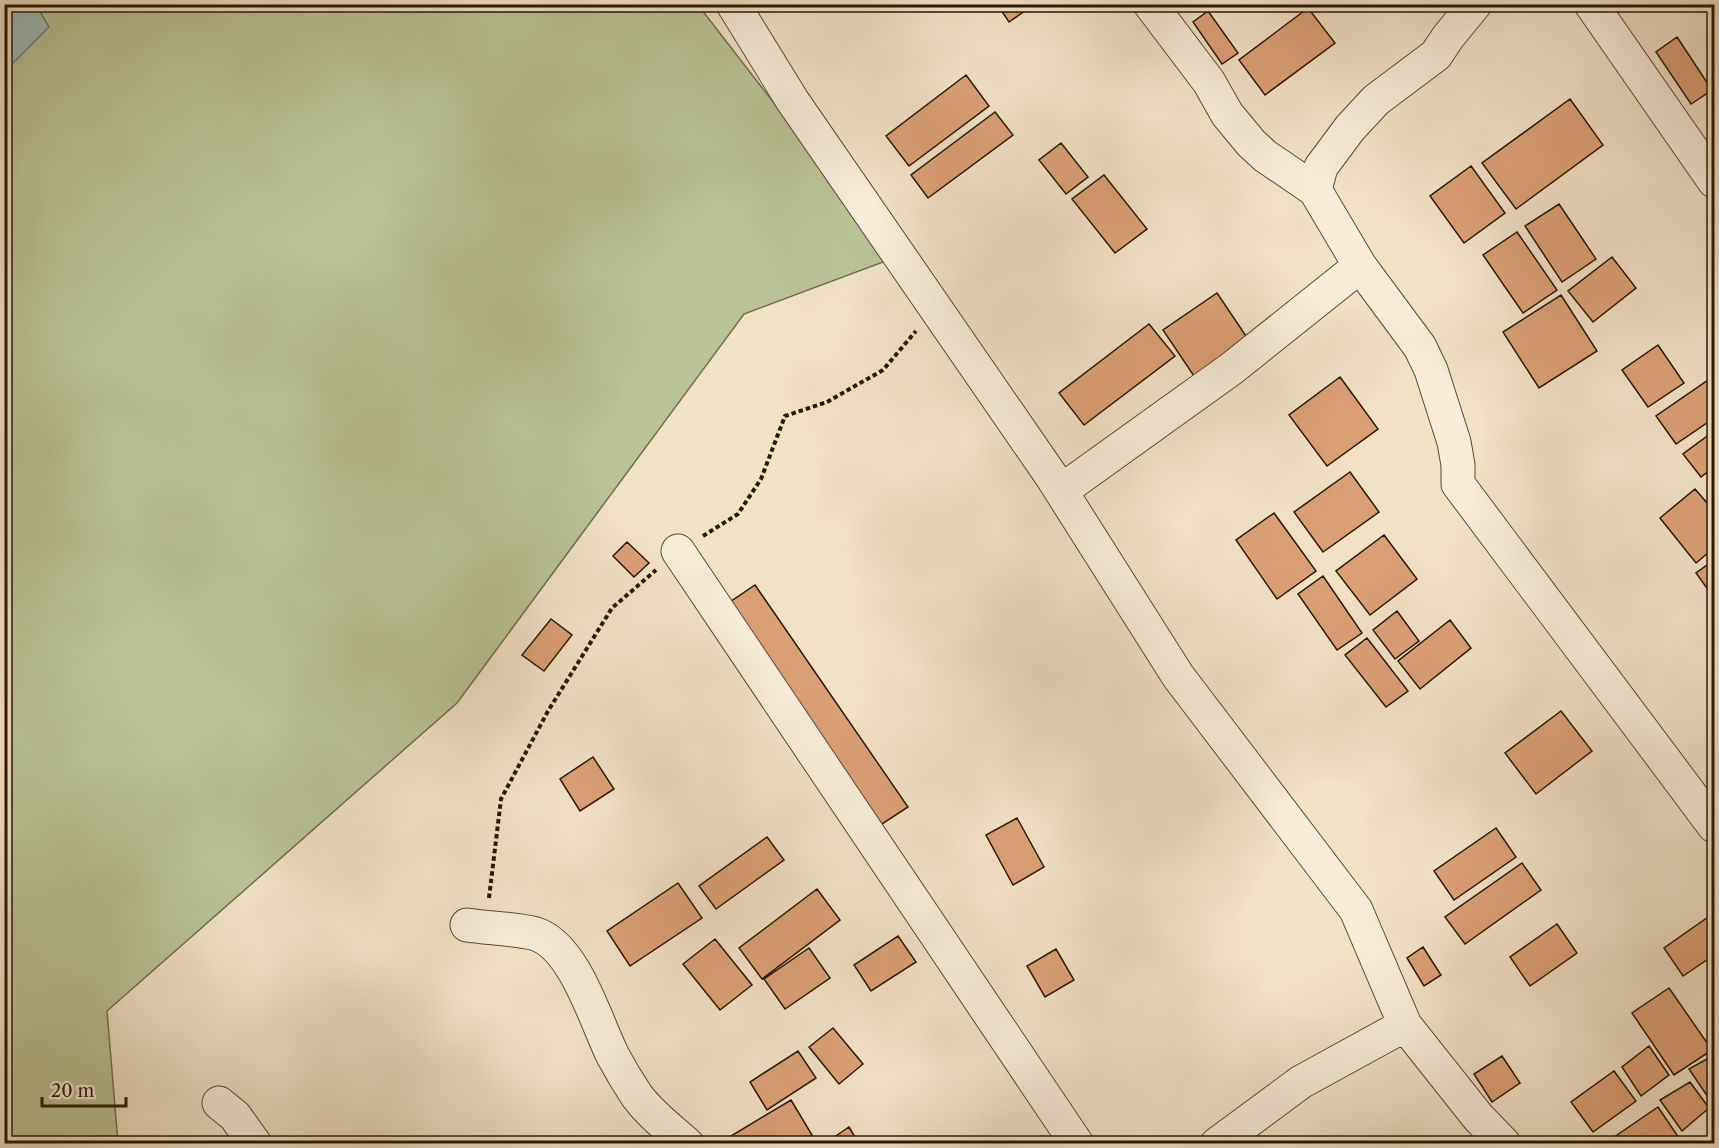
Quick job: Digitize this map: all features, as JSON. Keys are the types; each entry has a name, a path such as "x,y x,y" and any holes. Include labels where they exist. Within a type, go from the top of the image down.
{"street":[{"path":"733,4 792,100 1061,491 1178,676 1356,910 1405,1025 1478,1117 1504,1143"},
{"path":"1150,4 1209,82 1227,114 1251,143 1265,156 1316,190 1360,266 1420,347 1454,442 1458,465 1458,484 1714,826"},
{"path":"1316,190 1321,167 1350,128 1376,100 1436,56 1448,37 1475,4"},
{"path":"1591,4 1714,181"},
{"path":"1061,491 1232,369 1360,266"},
{"path":"678,551 1077,1143"},
{"path":"467,925 536,934 567,959 614,1058 638,1096 661,1123 687,1143"},
{"path":"1218,1143 1301,1082 1405,1025"},
{"path":"219,1103 235,1116 255,1143"}],"green space":[{"path":"36,5 698,5 894,258 744,314 457,703 107,1011 118,1143 5,1144 4,71 48,27"}],"water":[{"path":"5,4 36,5 49,27 5,71"}],"building":[{"path":"997,4 1035,4 1009,22"},
{"path":"1308,8 1335,43 1265,95 1239,60"},
{"path":"1208,11 1238,53 1222,64 1193,22"},
{"path":"1677,37 1712,90 1691,104 1656,52"},
{"path":"966,75 989,106 909,166 886,136"},
{"path":"1570,99 1603,145 1516,209 1482,163"},
{"path":"995,112 1013,135 928,198 911,175"},
{"path":"1061,143 1088,177 1066,194 1039,160"},
{"path":"1471,166 1505,213 1464,243 1430,196"},
{"path":"1104,175 1147,229 1115,253 1072,199"},
{"path":"1559,204 1596,259 1562,282 1525,226"},
{"path":"1517,232 1557,290 1523,313 1483,255"},
{"path":"1612,257 1636,288 1593,322 1568,291"},
{"path":"1217,293 1248,339 1194,376 1163,330"},
{"path":"1561,295 1597,351 1539,388 1503,332"},
{"path":"1149,324 1175,356 1084,425 1059,393"},
{"path":"1658,345 1684,383 1648,407 1622,370"},
{"path":"1714,376 1714,418 1676,444 1656,416"},
{"path":"1340,377 1378,429 1327,466 1289,415"},
{"path":"1714,431 1714,467 1701,477 1683,454"},
{"path":"1350,472 1379,512 1323,552 1294,512"},
{"path":"1695,489 1714,511 1714,548 1696,563 1660,518"},
{"path":"1274,513 1316,571 1277,599 1236,540"},
{"path":"1384,535 1417,579 1370,615 1336,571"},
{"path":"627,542 649,563 634,577 613,556"},
{"path":"1714,560 1714,598 1696,573"},
{"path":"1323,576 1362,633 1337,650 1298,594"},
{"path":"755,585 908,807 879,826 727,604"},
{"path":"1397,611 1419,641 1395,659 1373,630"},
{"path":"551,619 572,635 544,671 522,655"},
{"path":"1450,620 1471,648 1420,689 1398,661"},
{"path":"1367,638 1408,691 1386,707 1345,655"},
{"path":"1561,711 1592,751 1536,794 1505,753"},
{"path":"593,757 614,789 580,811 560,779"},
{"path":"1017,818 1044,867 1013,885 986,835"},
{"path":"1496,828 1516,857 1454,900 1434,871"},
{"path":"767,837 784,860 716,909 699,886"},
{"path":"1522,863 1541,890 1465,944 1445,917"},
{"path":"678,883 702,918 630,966 607,931"},
{"path":"817,889 840,920 762,979 739,948"},
{"path":"1714,913 1714,955 1683,976 1664,948"},
{"path":"1557,924 1577,953 1530,986 1510,957"},
{"path":"898,936 916,962 871,991 854,965"},
{"path":"715,939 752,985 720,1010 683,964"},
{"path":"1423,947 1441,975 1424,986 1407,958"},
{"path":"809,948 830,978 785,1009 764,979"},
{"path":"1056,949 1074,980 1045,997 1027,966"},
{"path":"1669,988 1712,1050 1674,1075 1632,1013"},
{"path":"833,1028 863,1064 839,1084 809,1047"},
{"path":"1649,1046 1669,1075 1641,1096 1622,1067"},
{"path":"798,1051 816,1078 767,1110 750,1082"},
{"path":"1714,1055 1714,1101 1712,1103 1689,1069"},
{"path":"1502,1056 1520,1083 1492,1102 1474,1074"},
{"path":"1614,1071 1636,1101 1593,1132 1571,1102"},
{"path":"1690,1082 1709,1108 1682,1131 1660,1100"},
{"path":"791,1100 812,1135 799,1144 735,1144 731,1136"},
{"path":"1658,1107 1679,1138 1671,1144 1604,1144"},
{"path":"849,1127 859,1144 824,1144"}]}
